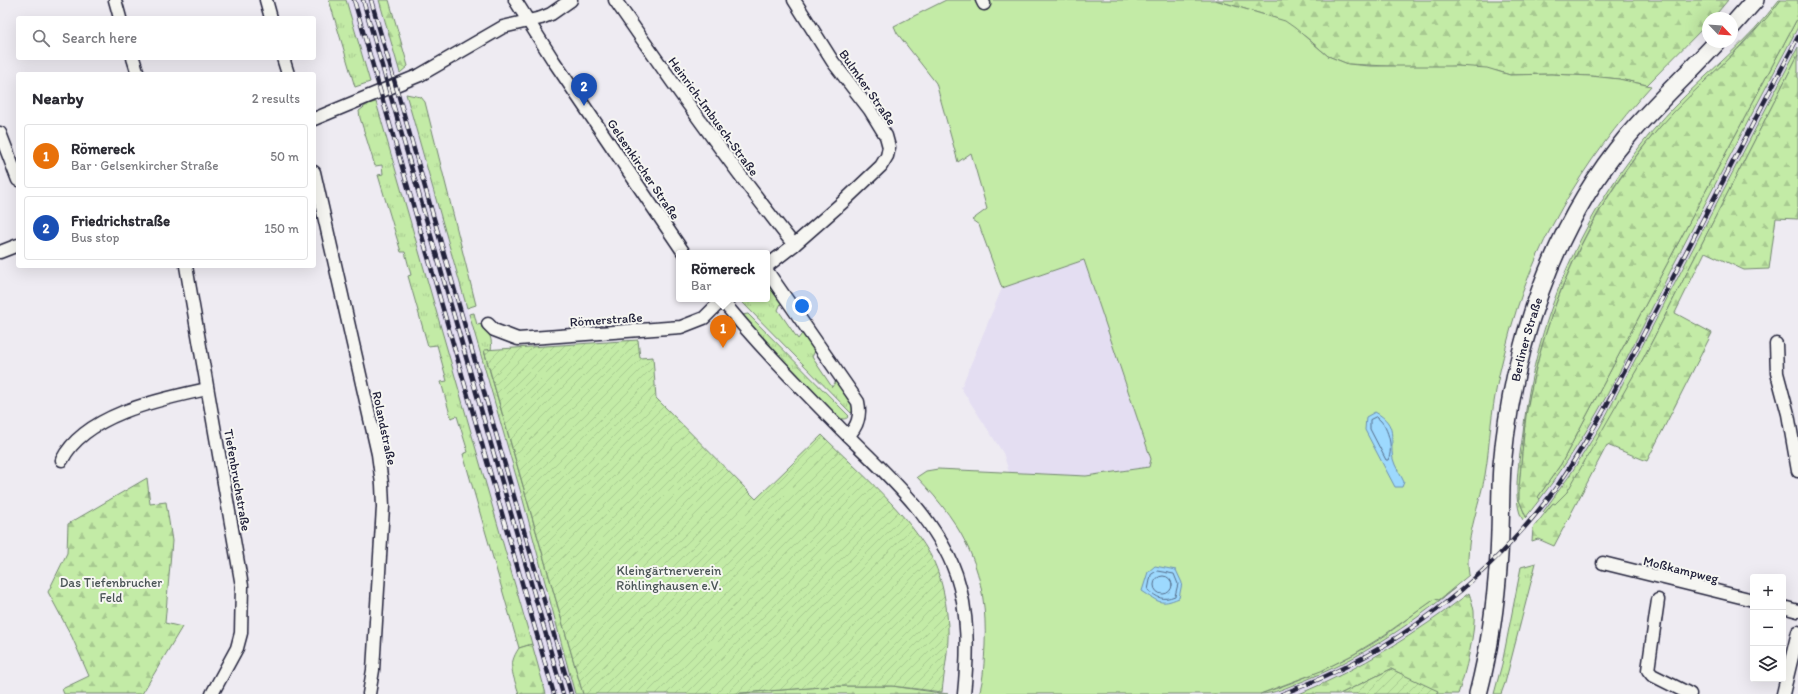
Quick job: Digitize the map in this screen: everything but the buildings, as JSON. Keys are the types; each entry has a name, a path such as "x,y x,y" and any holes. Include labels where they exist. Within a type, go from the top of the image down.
{"main road":[{"path":"1738,19 1755,0"},
{"name":"Berliner Straße","path":"1478,694 1493,622 1499,557 1502,466 1509,409 1519,355 1534,308 1565,235 1594,182 1631,132 1664,95 1711,48"}],"street":[{"path":"114,0 119,16"},
{"path":"266,0 270,16"},
{"name":"Gelsenkircher Straße","path":"515,0 682,250"},
{"path":"316,118 420,75 503,27 551,14 571,0"},
{"name":"Heinrich-Imbusch-Straße","path":"615,0 695,116 794,245"},
{"name":"Bulmker Straße","path":"770,264 794,245 843,202 881,166 889,147 886,136 870,110 833,62 794,0"},
{"path":"134,60 137,72"},
{"path":"284,60 287,72"},
{"path":"0,133 16,175"},
{"name":"Rolandstraße","path":"316,181 378,454 382,484 383,507 375,638 369,694"},
{"path":"0,252 16,245"},
{"name":"Tiefenbruchstraße","path":"186,268 242,586 241,626 237,648 212,694"},
{"path":"770,275 858,402 860,411 858,424 848,436"},
{"name":"Römerstraße","path":"488,324 494,330 518,339 681,327 704,318 719,302"},
{"path":"725,302 768,354 917,508 935,533 949,558 961,592 965,618 966,659 964,694"},
{"path":"1776,344 1777,372 1788,414 1798,471"},
{"path":"62,460 73,442 102,423 127,410 154,401 207,389"},
{"name":"Moßkampweg","path":"1603,563 1750,599"},
{"path":"1658,600 1648,670 1652,674 1690,694"},
{"path":"1786,608 1798,611"},
{"path":"1783,694 1798,632"}],"shaded area":[{"path":"346,0 379,0 400,73 370,82"},
{"path":"1798,27 1798,47 1630,370 1583,455 1543,512 1535,505 1574,452 1619,372"},
{"path":"404,94 409,104 476,342 523,500 575,694 546,694 376,102"},
{"path":"1084,260 1151,459 1149,467 1086,476 1009,472 1003,453 961,388 1002,288"},
{"path":"1448,594 1456,603 1395,646 1364,664 1299,694 1269,694 1308,679 1383,641"}],"green space":[{"path":"329,0 346,0 370,82 355,87"},
{"path":"379,0 389,0 408,66 400,73"},
{"path":"946,0 1215,0 1285,21 1328,56 1348,64 1370,66 1457,66 1487,68 1510,75 1551,74 1591,76 1619,79 1651,86 1603,144 1582,175 1544,241 1529,275 1516,310 1503,356 1497,385 1485,475 1470,537 1468,562 1469,575 1439,600 1435,599 1380,638 1354,654 1321,671 1260,694 979,694 984,670 985,619 983,596 978,574 961,534 949,515 917,477 926,471 938,469 1086,476 1149,467 1151,459 1084,260 1002,288 979,225 972,220 987,209 971,153 958,162 936,83 897,33 894,26"},
{"path":"1215,0 1728,0 1718,12 1702,12 1702,29 1647,85 1619,79 1591,76 1551,74 1510,75 1497,71 1457,66 1425,68 1348,64 1328,56 1306,37 1275,18"},
{"path":"1779,0 1781,0 1768,17 1726,61 1670,117 1639,152 1598,213 1581,245 1553,311 1533,381 1526,416 1519,489 1519,500 1526,517 1523,520 1519,512 1517,478 1530,388 1540,344 1554,300 1571,258 1592,218 1616,179 1643,143 1673,108 1736,48 1738,48 1738,46"},
{"path":"1781,0 1798,0 1798,17 1561,464 1538,497 1540,499 1526,517 1519,500 1519,489 1526,416 1534,376 1545,338 1558,299 1573,262 1591,226 1612,191 1635,158 1660,127 1690,95 1738,49"},
{"path":"1798,17 1798,27 1676,260 1614,383 1579,443 1540,499 1538,497 1561,464"},
{"path":"1798,47 1798,55 1644,357 1579,474 1567,492 1555,504 1552,504 1545,513 1543,512 1570,475 1600,427"},
{"path":"1798,55 1798,219 1776,218 1769,269 1744,270 1705,252 1675,313 1712,333 1647,461 1607,445 1554,546 1538,539 1532,541 1533,528 1553,503 1555,504 1567,492 1644,357"},
{"path":"406,94 421,97 425,102 476,305 467,308"},
{"path":"376,102 532,644 519,648 463,454 468,452 457,416 451,418 441,382 447,381 437,345 428,346 408,276 411,275 405,252 401,252 378,175 383,174 382,165 375,166 360,118 359,111 368,104"},
{"path":"770,283 783,299 778,310 798,339 805,330 817,347 812,357 832,387 838,378 851,395 854,409 851,413 742,302 770,302"},
{"path":"474,313 477,325 482,324 487,330 491,339 491,350 484,351 583,694 575,694 523,500 469,314"},
{"path":"748,314 849,416 847,418 839,418 762,338 742,315"},
{"name":"Kleingärtnerverein Röhlinghausen e.V.","path":"638,340 640,358 653,357 656,398 756,499 822,435 898,511 924,545 934,562 944,594 947,611 948,635 942,692 892,686 836,686 727,694 583,694 484,350"},
{"name":"Das Tiefenbrucher Feld","path":"147,478 150,504 166,502 172,541 165,623 182,627 142,694 64,694 62,689 89,676 72,637 48,592 67,553 68,524"},
{"path":"1536,563 1505,683 1501,694 1494,694 1502,664 1521,567"},
{"path":"1455,588 1419,616 1400,629 1342,664 1275,692 1260,694 1306,677 1366,648 1435,599 1439,600"},
{"path":"1469,593 1474,611 1472,641 1464,676 1458,694 1437,694 1438,692 1391,669 1340,694 1299,694 1345,673 1388,649 1409,636"},
{"path":"532,644 546,694 519,694 513,675 512,665 515,654 519,648"},
{"path":"1391,669 1438,691 1437,694 1340,694"},
{"path":"836,686 892,686 948,694 727,694"}],"water":[{"path":"1375,412 1387,422 1392,432 1393,459 1404,482 1402,487 1395,487 1365,430 1366,417"},
{"path":"1155,566 1176,570 1182,583 1179,598 1168,602 1160,602 1142,591 1148,572"}],"railway":[{"path":"354,0 554,694"},
{"path":"363,0 563,694"},
{"path":"371,0 571,694"},
{"path":"1282,694 1323,677 1362,658 1400,636 1470,583 1501,553 1531,520 1564,476 1605,408 1798,37"}],"place":[{"name":"Friedrichstraße","path":"584,106"},
{"name":"Römereck","path":"723,348"}]}
